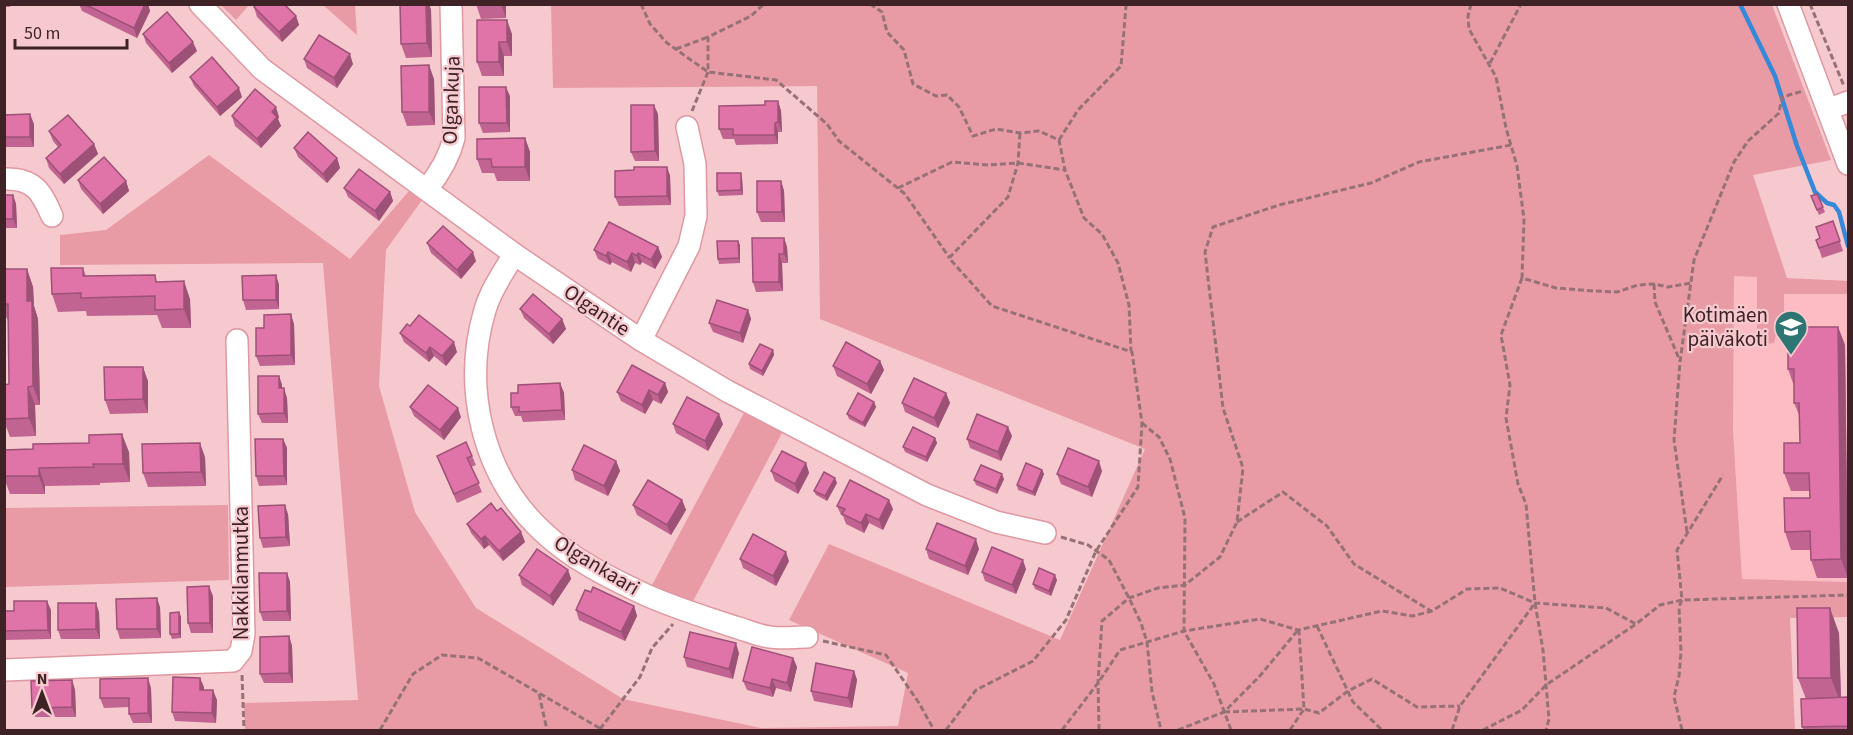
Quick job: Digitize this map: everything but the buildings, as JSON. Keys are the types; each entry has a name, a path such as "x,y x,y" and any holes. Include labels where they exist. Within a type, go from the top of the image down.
{"street":[{"name":"Olgantie","path":"200,4 262,69 514,254 641,340 727,391 927,495 996,522 1045,533"},
{"name":"Olgankuja","path":"427,189 438,176 450,153 454,138 451,4"},
{"path":"1788,4 1820,87 1841,101 1848,164"},
{"path":"641,340 689,246 696,216 694,164 687,127"},
{"path":"4,179 27,181 36,187 52,216"},
{"name":"Olgankaari","path":"514,254 485,308 477,340 477,408 484,440 515,503 543,532 581,560 615,580 684,611 769,638 807,637"},
{"name":"Nakkilanmutka","path":"4,670 233,661 241,651 244,634 237,340"}],"path":[{"path":"641,4 650,24 667,43 708,72 776,80 827,124 839,141 905,194 949,258 992,306 1132,352"},
{"path":"675,49 708,37 751,16 764,4"},
{"path":"870,4 882,12 887,32 904,50 913,84 936,96 947,95 959,106 974,136 996,129 1020,133 1039,131 1059,140"},
{"path":"946,730 976,690 1034,661 1066,620 1095,551 1138,487 1142,423 1132,352 1129,306 1118,262 1102,234 1084,218 1065,170 1059,140 1078,110 1121,66 1128,4"},
{"path":"1470,4 1469,29 1496,76 1519,173 1524,219 1522,278 1501,334 1510,385 1506,418 1518,484 1526,504 1535,603 1543,650 1549,719 1546,730"},
{"path":"1490,63 1521,4"},
{"path":"1810,4 1841,101"},
{"path":"687,127 708,72 708,37"},
{"path":"1687,534 1674,440 1680,362 1694,260 1734,162 1748,141 1779,113 1782,97 1820,87"},
{"path":"949,258 1008,197 1018,163 1020,133"},
{"path":"1099,730 1098,683 1102,621 1129,598 1158,588 1185,585 1220,557 1237,522 1243,468 1223,408 1205,252 1213,227 1279,204 1371,183 1419,162 1511,145"},
{"path":"898,188 952,162 988,165 1018,163 1065,170"},
{"path":"1522,278 1556,288 1617,292 1638,285 1654,284 1668,287 1691,283"},
{"path":"1654,284 1655,302 1680,362"},
{"path":"1142,423 1159,437 1170,459 1185,518 1184,631 1214,684 1231,730"},
{"path":"1682,730 1674,696 1681,652 1679,607 1682,600 1677,550 1723,475"},
{"path":"1237,522 1283,492 1327,526 1354,564 1432,611"},
{"path":"1045,533 1088,545 1109,560 1141,623 1147,642 1152,692 1161,730"},
{"path":"1062,730 1098,683 1119,650 1184,631 1260,619 1298,630 1382,611 1413,616 1432,611 1467,589 1500,588 1535,603 1606,608 1636,624"},
{"path":"1483,730 1522,710 1546,685 1660,605 1682,600 1848,595"},
{"path":"1452,730 1460,706 1535,603"},
{"path":"380,730 413,674 442,655 478,658 601,730 640,677 652,648 684,611"},
{"path":"1317,626 1353,702 1382,730"},
{"path":"1290,730 1304,709 1298,630"},
{"path":"1224,712 1259,677 1298,630"},
{"path":"807,637 885,655 919,703 934,730"},
{"path":"242,672 244,730"},
{"path":"1178,730 1224,712 1304,709 1319,713 1348,691 1372,679 1417,707 1460,706"},
{"path":"539,694 547,730"}],"shaded area":[{"path":"221,5 249,5 236,20"},
{"path":"323,5 355,5 357,35"},
{"path":"551,5 1772,5 1831,160 1753,175 1787,278 1848,281 1848,294 1784,294 1784,333 1776,335 1774,343 1757,345 1757,277 1734,276 1733,430 1742,579 1848,582 1848,617 1790,618 1795,730 245,730 244,703 358,700 323,263 60,265 60,235 106,230 209,155 350,259 409,191 422,200 386,250 379,386 415,512 476,608 623,699 761,728 898,726 908,673 789,620 829,544 1060,640 1145,449 820,319 817,86 553,88"},
{"name":"Kotimäen päiväkoti","path":"1734,276 1848,281 1848,582 1742,579 1733,430"},
{"path":"745,411 783,431 691,605 651,587"},
{"path":"228,505 229,580 5,587 5,508"}],"waterway":[{"path":"1740,4 1775,76 1797,146 1815,192 1827,203 1834,205 1839,212 1848,246"}],"place":[{"name":"Kotimäen päiväkoti","path":"1791,356"}]}
